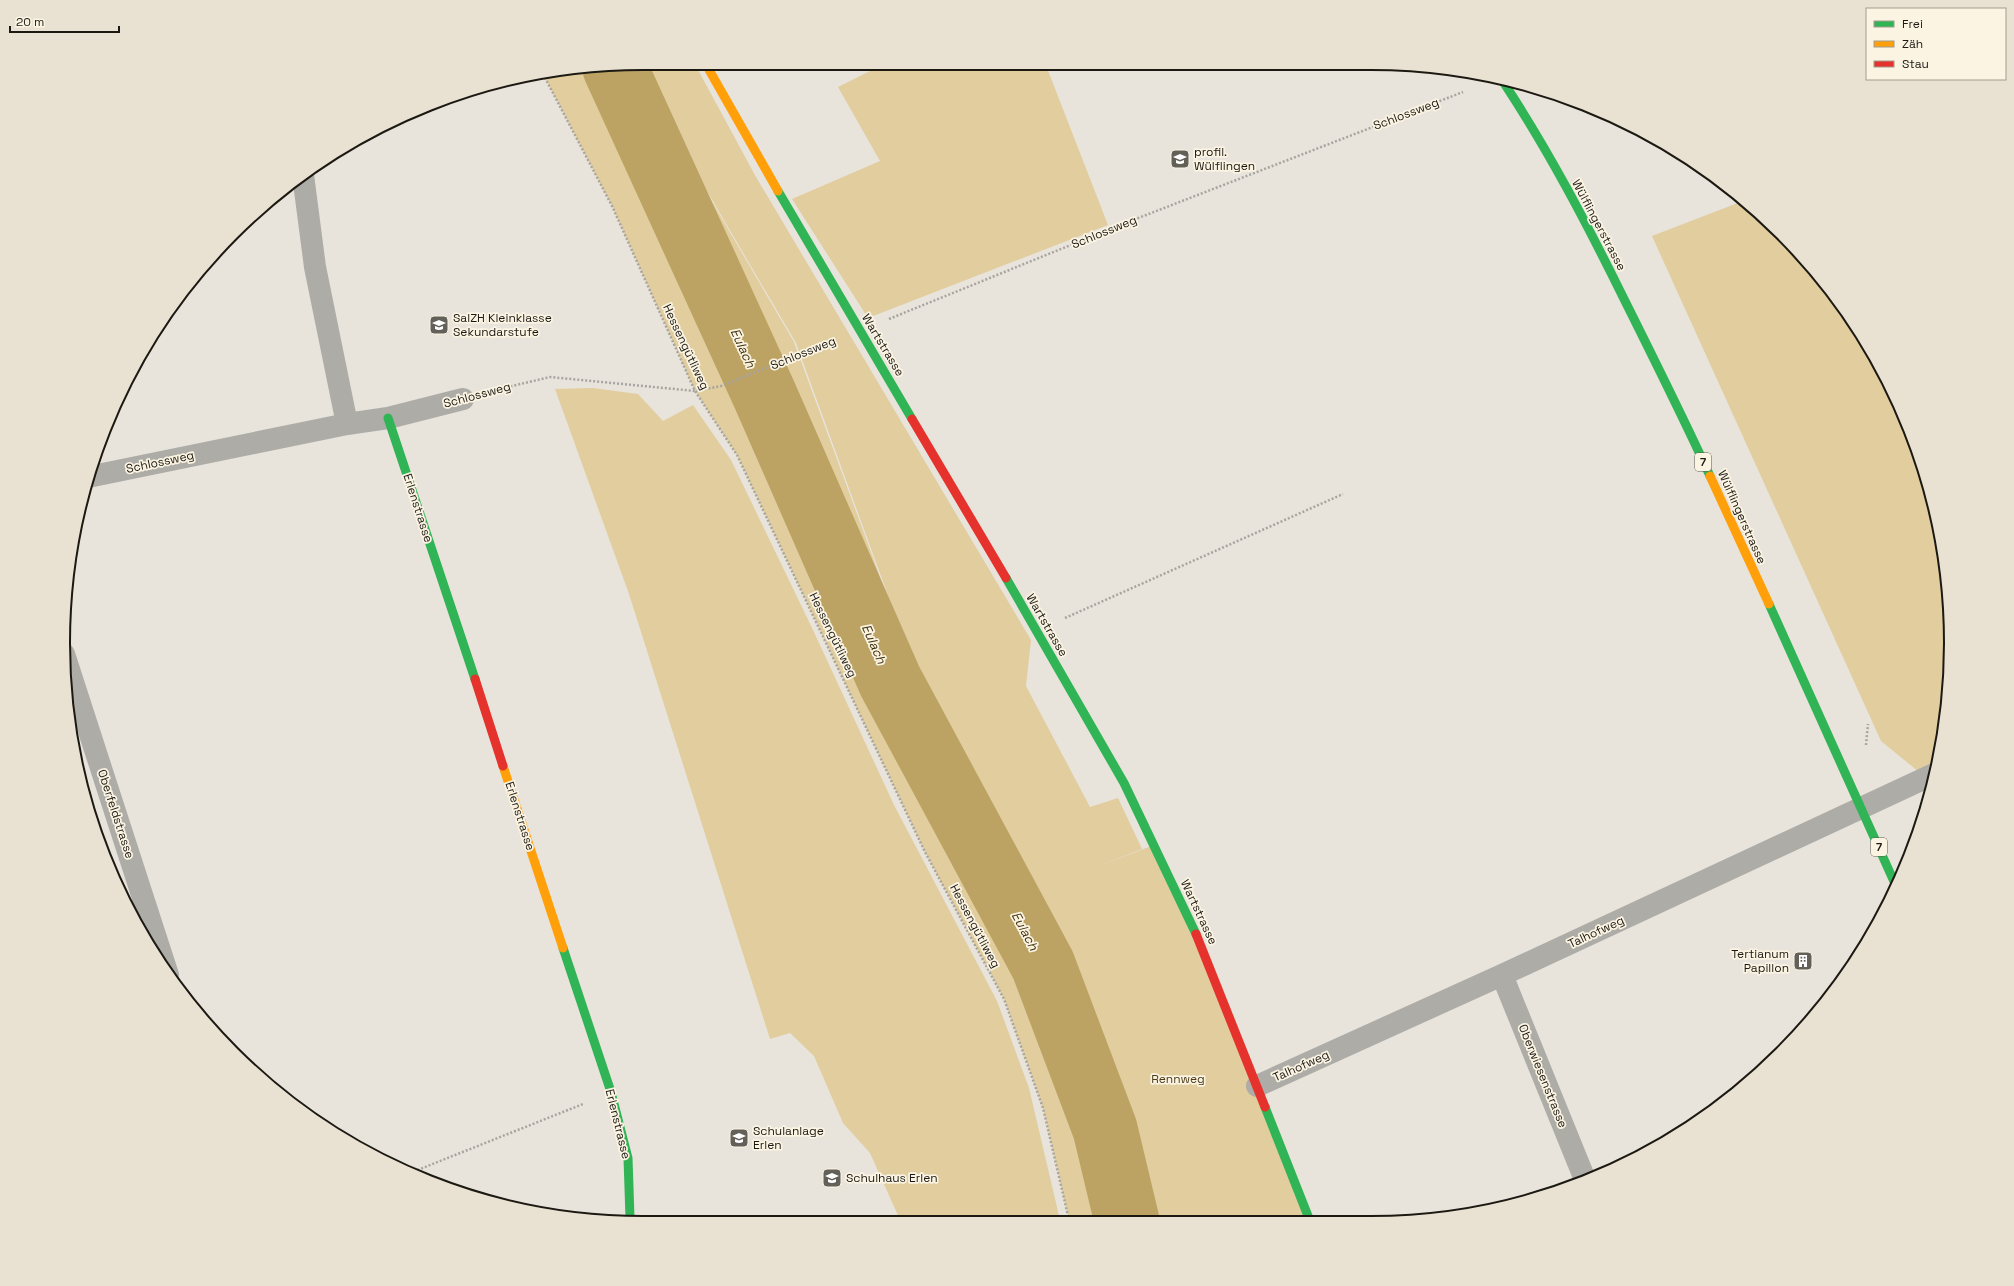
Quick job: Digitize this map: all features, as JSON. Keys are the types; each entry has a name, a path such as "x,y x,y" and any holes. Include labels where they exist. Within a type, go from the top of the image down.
{"street":[{"name":"Wartstrasse","path":"709,70 775,188 1037,631 1134,804 1204,950 1308,1216"},
{"name":"Wülflingerstrasse","path":"1506,87 1530,122 1586,224 1677,403 1893,879"},
{"name":"Wülflingerstrasse","path":"1517,90 1530,122"},
{"path":"304,181 315,267 347,424"},
{"name":"Schlossweg","path":"95,475 347,424 388,418 463,399"},
{"name":"Erlenstrasse","path":"388,418 611,1092 628,1158 630,1216"},
{"name":"Oberfeldstrasse","path":"71,675 160,950"},
{"name":"Talhofweg","path":"1257,1086 1502,975 1927,777"},
{"name":"Oberwiesenstrasse","path":"1502,975 1583,1175"}],"path":[{"name":"Hessengütliweg","path":"545,79 612,206 695,391 737,455 925,852 1004,1000 1043,1108 1068,1216"},
{"name":"Schlossweg","path":"463,399 550,377 695,391 721,386 1118,226 1463,92"},
{"path":"1037,631 1343,494"},
{"path":"419,1170 611,1092"}],"green space":[{"name":"Rennweg","path":"650,70 698,70 756,177 1031,640 1026,686 1090,807 1118,798 1142,849 1094,868 1154,845 1308,1216 1068,1216 1043,1108 1004,999 925,852 737,455 695,391 612,206 545,79 601,72 606,82 640,78 794,342 923,694 974,773 924,694 796,343 640,77"},
{"path":"872,70 1048,70 1108,225 868,318 792,199 880,161 838,87"},
{"path":"1738,203 1776,238 1802,265 1826,294 1867,357 1885,390 1914,459 1933,531 1939,568 1943,606 1943,680 1939,718 1930,767 1919,772 1881,741 1652,236"},
{"path":"593,388 638,394 663,421 693,405 731,460 813,630 894,805 997,1001 1029,1088 1059,1216 898,1216 870,1153 843,1123 814,1056 790,1033 770,1039 629,594 555,389"}],"waterway":[{"name":"Eulach","path":"616,71 765,396 890,681 1043,965 1105,1129 1126,1216"}],"traffic: fast":[{"path":"1507,87 1553,163 1583,218 1658,366 1710,476"},
{"path":"778,191 912,419"},
{"path":"388,418 475,679"},
{"path":"1006,578 1124,783 1196,934"},
{"path":"1769,604 1893,879"},
{"path":"563,948 611,1092 628,1158 630,1216"},
{"path":"1265,1107 1308,1216"}],"traffic: slow":[{"path":"709,70 778,191"},
{"path":"1710,476 1769,604"},
{"path":"503,766 563,948"}],"traffic: jam":[{"path":"912,419 1006,578"},
{"path":"475,679 503,766"},
{"path":"1196,934 1265,1107"}],"place":[{"name":"profil. Wülflingen","path":"1180,159"},
{"name":"SalZH Kleinklasse Sekundarstufe","path":"439,325"},
{"name":"Tertianum Papillon","path":"1803,961"},
{"name":"Schulanlage Erlen","path":"739,1138"},
{"name":"Schulhaus Erlen","path":"832,1178"}]}
